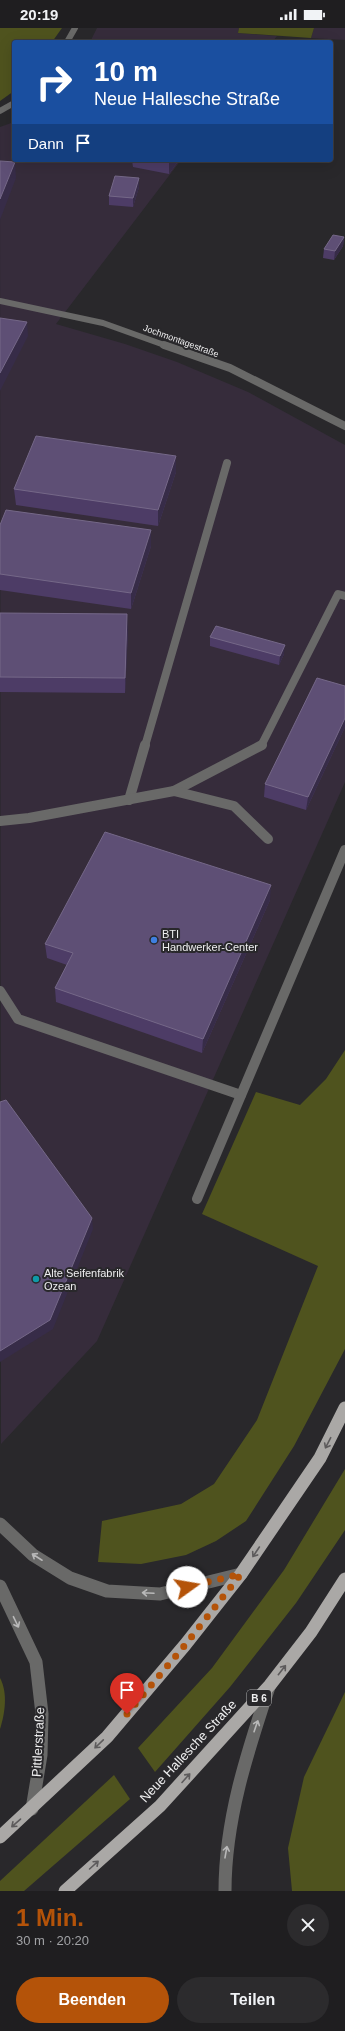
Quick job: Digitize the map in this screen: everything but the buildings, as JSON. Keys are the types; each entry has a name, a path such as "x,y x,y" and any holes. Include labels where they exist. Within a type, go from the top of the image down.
{"main road":[{"path":"0,1837 32,1809 107,1736 185,1645 241,1574 320,1458 345,1408"},
{"name":"Neue Hallesche Straße","path":"65,1891 160,1806 270,1685 311,1632 345,1578"}],"street":[{"path":"68,40 75,28"},
{"path":"0,110 12,104"},
{"name":"Jochmontagestraße","path":"0,301 103,323 230,368 345,426"},
{"path":"129,800 227,463"},
{"path":"0,821 29,818 174,792 261,747 338,594 345,596"},
{"path":"174,792 234,806 268,839"},
{"path":"197,1199 345,850"},
{"path":"0,991 18,1020 241,1095"},
{"path":"0,1524 33,1555 70,1578 107,1590 160,1594 241,1574"},
{"name":"Pittlerstraße","path":"0,1586 36,1662 42,1714 40,1755 32,1809"},
{"path":"225,1891 225,1860 234,1807 246,1755 270,1685"}],"shaded area":[{"path":"97,28 239,28 238,33 277,36 274,40 91,40"},
{"path":"314,28 345,28 345,40 311,38"},
{"path":"12,123 12,162 179,162 56,324 125,344 177,362 248,392 345,445 345,782 97,1341 1,1444 0,127"}],"green space":[{"path":"0,28 62,28 53,40 12,40 12,92 0,101"},
{"path":"239,28 314,28 311,38 238,33"},
{"path":"345,1050 345,1349 294,1446 246,1521 216,1541 186,1555 141,1564 98,1562 102,1521 181,1504 214,1484 257,1420 318,1266 202,1214 256,1092 300,1105 326,1079"},
{"path":"345,1469 345,1530 296,1603 230,1687 155,1772 138,1748 212,1668 284,1570"},
{"path":"0,1678 3,1684 5,1703 0,1729"},
{"path":"345,1692 345,1891 292,1891 288,1848 304,1777"},
{"path":"114,1775 130,1799 24,1891 0,1891 0,1881"}],"place":[{"name":"BTI Handwerker-Center","path":"154,940"},
{"name":"Alte Seifenfabrik Ozean","path":"36,1279"}],"route":[{"path":"127,1714 185,1645 241,1574 187,1587"}]}
